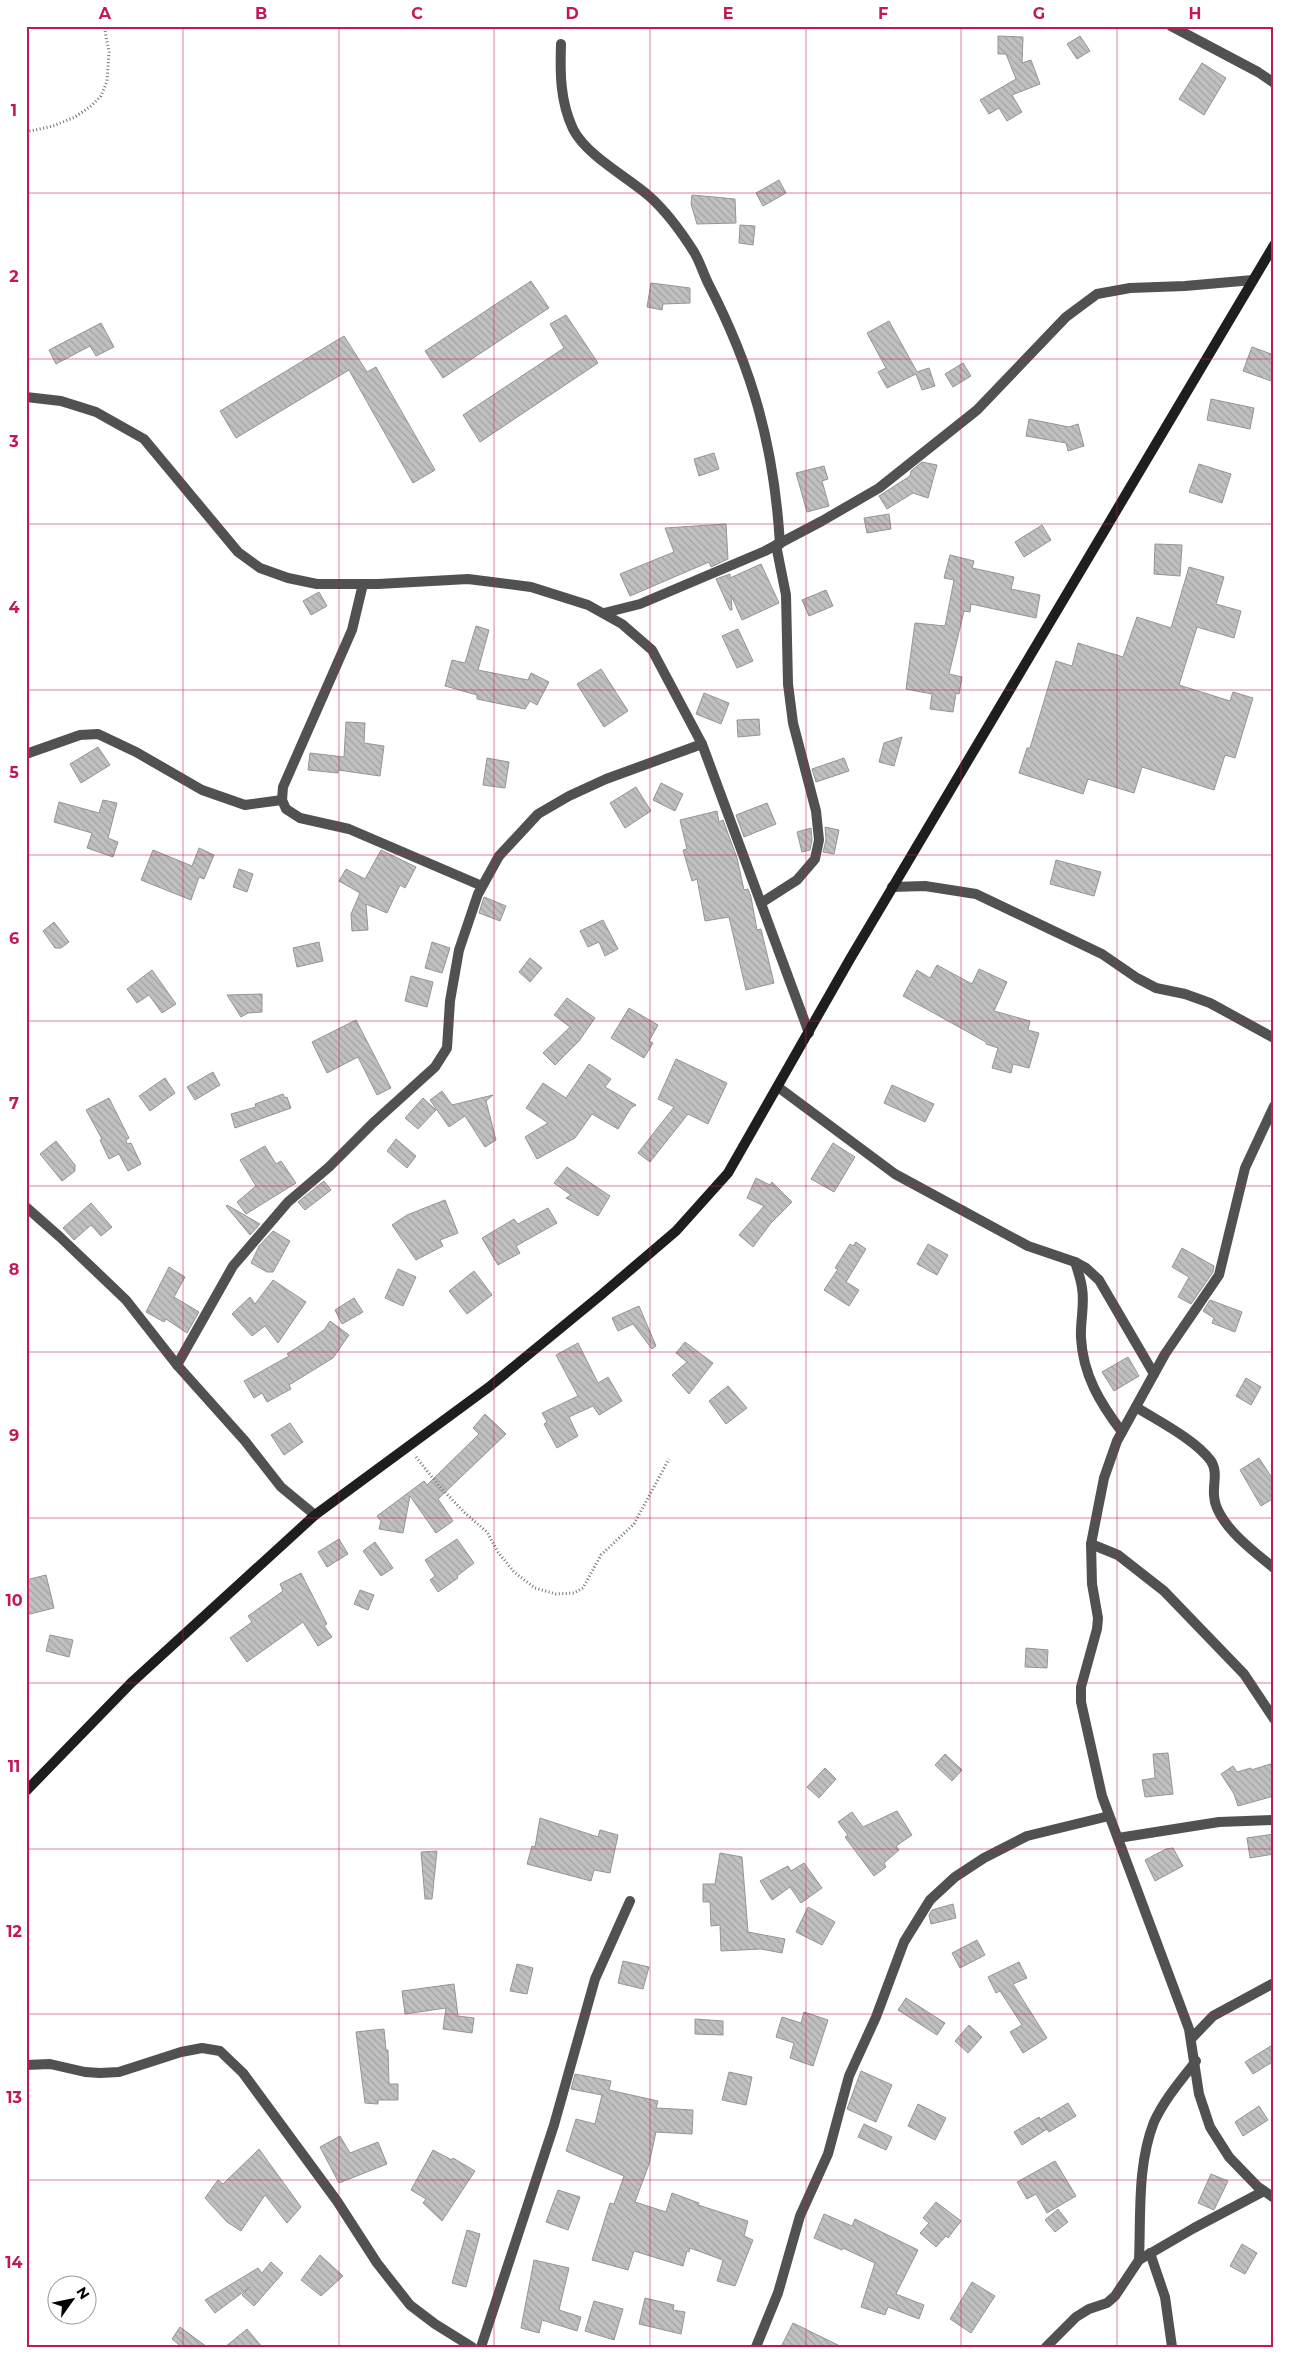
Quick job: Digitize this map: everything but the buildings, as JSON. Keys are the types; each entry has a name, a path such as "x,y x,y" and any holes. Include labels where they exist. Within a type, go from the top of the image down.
{"street":[{"path":"1171,26 1274,82"},
{"path":"561,44 560,78 564,105 574,130 588,148 650,197 695,253 730,325 751,381 766,436 777,492 778,545 786,596 788,684 793,723 816,811 819,840 815,859 797,880 762,902"},
{"path":"26,1791 131,1683 315,1515 489,1386 676,1231 728,1173 892,887 1274,245"},
{"path":"604,614 640,604 706,578 778,545 879,488 977,410 1066,317 1097,294 1130,288 1185,286 1253,280"},
{"path":"26,397 61,401 96,412 144,439 238,552 260,568 288,578 317,584 363,584 468,579 531,587 588,606 622,624 652,650 702,744 809,1033"},
{"path":"363,584 352,630 283,787 282,800 286,809 300,818 349,829 482,886"},
{"path":"26,754 80,735 98,734 136,752 210,793 245,805 282,800"},
{"path":"178,1365 233,1266 288,1202 329,1167 373,1123 435,1067 447,1048 450,1002 459,950 482,886 498,856 538,814 569,796 606,779 702,744"},
{"path":"892,887 925,886 976,894 1102,954 1136,978 1156,988 1185,994 1210,1003 1274,1038"},
{"path":"778,1086 895,1174 1028,1246 1076,1262 1086,1268 1099,1280 1154,1374"},
{"path":"1274,1106 1245,1168 1219,1275 1165,1354 1122,1432 1104,1478 1091,1544 1092,1584 1098,1618 1081,1687 1081,1702 1102,1796 1191,2039 1200,2094 1210,2127 1229,2156 1264,2191 1274,2198"},
{"path":"26,1207 126,1300 178,1365 245,1441 281,1487 315,1515"},
{"path":"1076,1262 1083,1289 1081,1337 1083,1360 1093,1388 1122,1432"},
{"path":"1136,1407 1191,1443 1212,1462 1216,1478 1214,1497 1231,1531 1274,1568"},
{"path":"1091,1544 1118,1555 1164,1590 1244,1674 1274,1719"},
{"path":"756,2347 778,2293 800,2216 828,2154 849,2076 876,2017 904,1942 930,1900 955,1877 984,1858 1027,1836 1110,1816"},
{"path":"1118,1838 1218,1822 1274,1820"},
{"path":"481,2347 554,2125 595,1979 630,1901"},
{"path":"1191,2039 1214,2016 1274,1982"},
{"path":"26,2065 50,2064 85,2072 109,2073 119,2072 181,2052 202,2048 220,2051 243,2073 337,2200 377,2264 410,2305 435,2324 472,2347"},
{"path":"1139,2260 1142,2164 1154,2122 1168,2099 1196,2062"},
{"path":"1046,2347 1076,2317 1115,2296 1139,2260 1264,2191"},
{"path":"1150,2253 1165,2297 1172,2347"}],"path":[{"path":"26,132 53,126 75,117 101,96 108,81 109,52 104,26"},
{"path":"408,1446 440,1487 487,1532 498,1552 514,1572 535,1588 556,1594 574,1593 583,1588 601,1555 634,1524 669,1459"}]}
